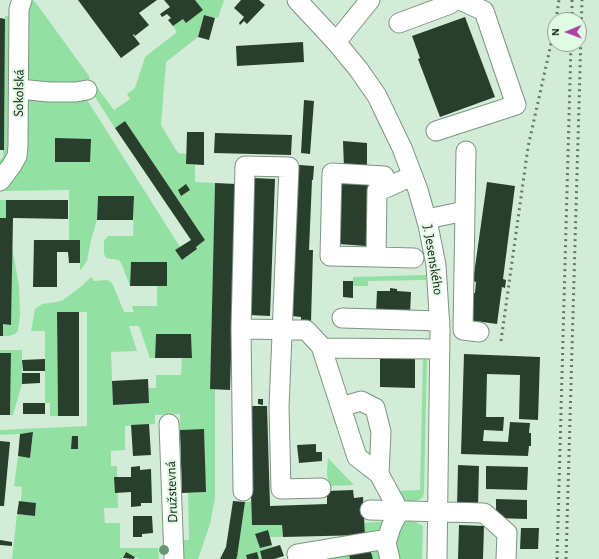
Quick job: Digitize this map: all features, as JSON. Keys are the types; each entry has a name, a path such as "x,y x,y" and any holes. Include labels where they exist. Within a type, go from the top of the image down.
{"street":[{"name":"Sokolská","path":"0,181 17,156 19,9 22,0"},
{"name":"J. Jesenského","path":"297,0 336,42 359,70 377,96 402,148 427,219 436,266 440,321 437,559"},
{"path":"336,42 370,0"},
{"path":"399,23 450,4 453,0"},
{"path":"436,131 516,104 484,11 460,0"},
{"path":"19,89 49,92 76,92 87,90"},
{"path":"466,151 463,330 479,332"},
{"path":"242,491 241,329 245,166 289,167 279,407 281,489 321,488"},
{"path":"388,187 384,176 332,173 330,256 414,258"},
{"path":"376,257 377,191 413,176"},
{"path":"427,219 465,211"},
{"path":"342,318 440,321"},
{"path":"241,329 306,330 322,348 357,457 379,474 399,511"},
{"path":"322,348 440,349"},
{"path":"341,407 361,401 375,408 381,432 379,474"},
{"name":"Družstevná","path":"169,424 174,559"},
{"path":"370,510 438,513 484,513 507,533 506,559"},
{"path":"390,559 386,543 399,511"},
{"path":"292,557 387,539"}],"green space":[{"path":"29,0 36,3 89,76 89,84 28,83"},
{"path":"195,0 224,0 218,18 204,15 198,37 166,62 161,125 178,153 186,154 186,164 195,165 195,182 215,183 210,389 215,389 215,498 210,524 198,559 182,559 181,540 189,540 188,493 205,492 204,429 180,430 180,414 155,415 155,424 125,426 125,450 111,451 111,466 117,466 118,508 104,508 105,523 120,523 120,548 158,548 159,559 140,559 126,552 123,559 12,559 17,514 35,516 36,503 21,501 22,487 14,486 18,456 30,458 33,433 0,435 0,430 87,426 87,312 57,312 58,416 50,416 50,403 45,403 45,331 31,331 35,309 42,304 63,300 91,277 94,281 110,281 124,312 134,312 132,306 157,306 157,286 167,286 167,262 131,262 130,286 119,260 106,258 104,254 104,241 108,236 133,236 134,196 98,196 97,220 87,261 80,271 80,241 69,240 69,190 3,191 19,172 28,148 28,96 84,95 180,247 175,250 182,260 197,249 196,247 205,240 125,121 115,128 93,94 93,89 96,86 114,110 130,99 127,94 135,88 145,57 177,32 173,26 183,19 203,10","holes":["129,326 139,326 150,358 155,358 156,334 191,334 192,358 182,358 181,375 156,375 156,388 148,388 149,403 113,405 111,352 137,351"]},
{"path":"5,16 14,16 11,150 0,172 0,160 3,157 4,149"},
{"path":"0,200 6,200 6,218 0,218"},
{"path":"12,246 19,286 20,315 18,331 9,336 3,336 3,324 11,324"},
{"path":"426,275 426,280 368,281 368,286 353,286 353,277"},
{"path":"0,350 22,350 22,384 13,415 10,415 11,353 0,353"},
{"path":"423,356 427,357 424,493 423,497 417,501 405,501 402,500 394,491 420,490"},
{"path":"328,458 354,485 328,486"},
{"path":"245,502 251,502 252,525 282,525 283,537 270,537 255,534 260,548 272,545 273,547 260,551 262,559 259,559 257,552 246,555 247,559 236,559"},
{"path":"401,520 416,522 423,526 422,559 398,559 393,540"},
{"path":"389,521 382,531 365,535 365,523"},
{"path":"378,545 382,559 373,559 370,549 349,555 350,559 325,559"}],"building":[{"path":"78,0 157,0 139,13 149,25 135,36 134,34 133,35 140,44 121,58"},
{"path":"164,0 195,0 203,10 186,23 183,19 173,26 168,20 171,18 167,14 162,17 160,14 170,7"},
{"path":"241,0 259,0 265,5 247,24 244,21 240,25 239,23 244,17 234,8"},
{"path":"204,15 215,18 209,40 198,37"},
{"path":"465,17 495,97 440,117 418,59 420,58 412,36"},
{"path":"0,18 5,19 4,150 0,150"},
{"path":"303,42 304,62 237,66 236,46"},
{"path":"304,100 314,101 310,154 301,153"},
{"path":"125,121 205,240 196,247 197,249 182,260 175,250 191,240 115,128"},
{"path":"187,132 204,132 204,165 186,164"},
{"path":"215,133 292,135 291,155 214,153"},
{"path":"55,138 91,139 90,162 55,162"},
{"path":"343,141 367,143 367,169 344,168"},
{"path":"299,165 314,166 309,250 313,250 311,322 301,321 301,317 292,316 296,180 299,180"},
{"path":"253,178 275,179 270,316 249,315"},
{"path":"341,181 369,184 366,246 339,244"},
{"path":"487,182 515,186 503,279 506,280 505,288 502,287 497,324 468,320 472,293 475,293 476,282 473,281"},
{"path":"215,183 236,184 230,390 210,389"},
{"path":"186,184 190,190 181,196 178,190"},
{"path":"98,196 134,196 133,220 97,220"},
{"path":"6,200 68,200 68,219 13,218 11,325 3,324 3,336 0,336 0,218 6,218"},
{"path":"34,240 80,240 80,263 69,263 68,252 57,252 57,287 33,287"},
{"path":"131,262 167,262 167,286 130,286"},
{"path":"343,281 353,281 353,298 343,297"},
{"path":"390,288 397,289 397,291 411,292 410,314 376,313 377,291 390,291"},
{"path":"57,312 79,312 79,416 58,416"},
{"path":"156,334 191,334 192,358 155,358"},
{"path":"0,353 11,353 10,415 0,415"},
{"path":"464,354 540,357 538,420 519,419 520,375 487,374 486,417 504,417 503,431 484,430 483,441 508,442 510,422 530,423 529,433 531,433 531,446 529,446 528,456 461,454"},
{"path":"380,358 415,358 415,388 380,387"},
{"path":"45,359 45,371 23,371 22,360"},
{"path":"22,373 40,373 40,383 22,384"},
{"path":"148,379 149,403 113,405 112,381"},
{"path":"258,399 263,399 263,405 258,404"},
{"path":"23,403 45,403 45,414 23,414"},
{"path":"248,406 267,406 270,506 327,504 327,491 353,490 354,498 363,497 365,535 283,537 282,525 252,525"},
{"path":"149,424 151,455 133,456 131,425"},
{"path":"204,429 206,492 182,493 180,430"},
{"path":"33,432 30,458 18,456 20,434"},
{"path":"72,436 78,436 78,449 71,449"},
{"path":"0,441 10,442 4,506 0,506"},
{"path":"316,444 316,452 322,452 322,461 299,463 297,445"},
{"path":"458,465 479,466 478,507 457,507"},
{"path":"140,466 140,470 151,469 152,503 141,503 141,506 131,507 131,492 115,493 114,477 131,477 131,467"},
{"path":"486,466 528,467 527,490 486,489"},
{"path":"496,499 527,500 527,519 496,518"},
{"path":"19,501 36,503 35,516 17,514"},
{"path":"233,501 245,502 237,557 236,559 220,559 226,547"},
{"path":"133,516 152,516 153,533 142,534 142,537 133,537"},
{"path":"459,525 484,526 483,559 458,559"},
{"path":"521,528 539,528 538,549 520,549"},
{"path":"268,530 272,545 260,548 255,534"},
{"path":"0,540 12,542 12,546 0,545"},
{"path":"280,545 284,556 274,559 262,559 260,551"},
{"path":"370,549 373,559 350,559 349,555"},
{"path":"126,552 135,557 134,559 123,558"},
{"path":"257,552 259,559 247,559 246,555"}],"railway":[{"path":"557,12 559,0"},
{"path":"572,0 572,12"},
{"path":"566,559 582,0"},
{"path":"501,341 528,147 549,52"},
{"path":"557,559 571,52"}]}
